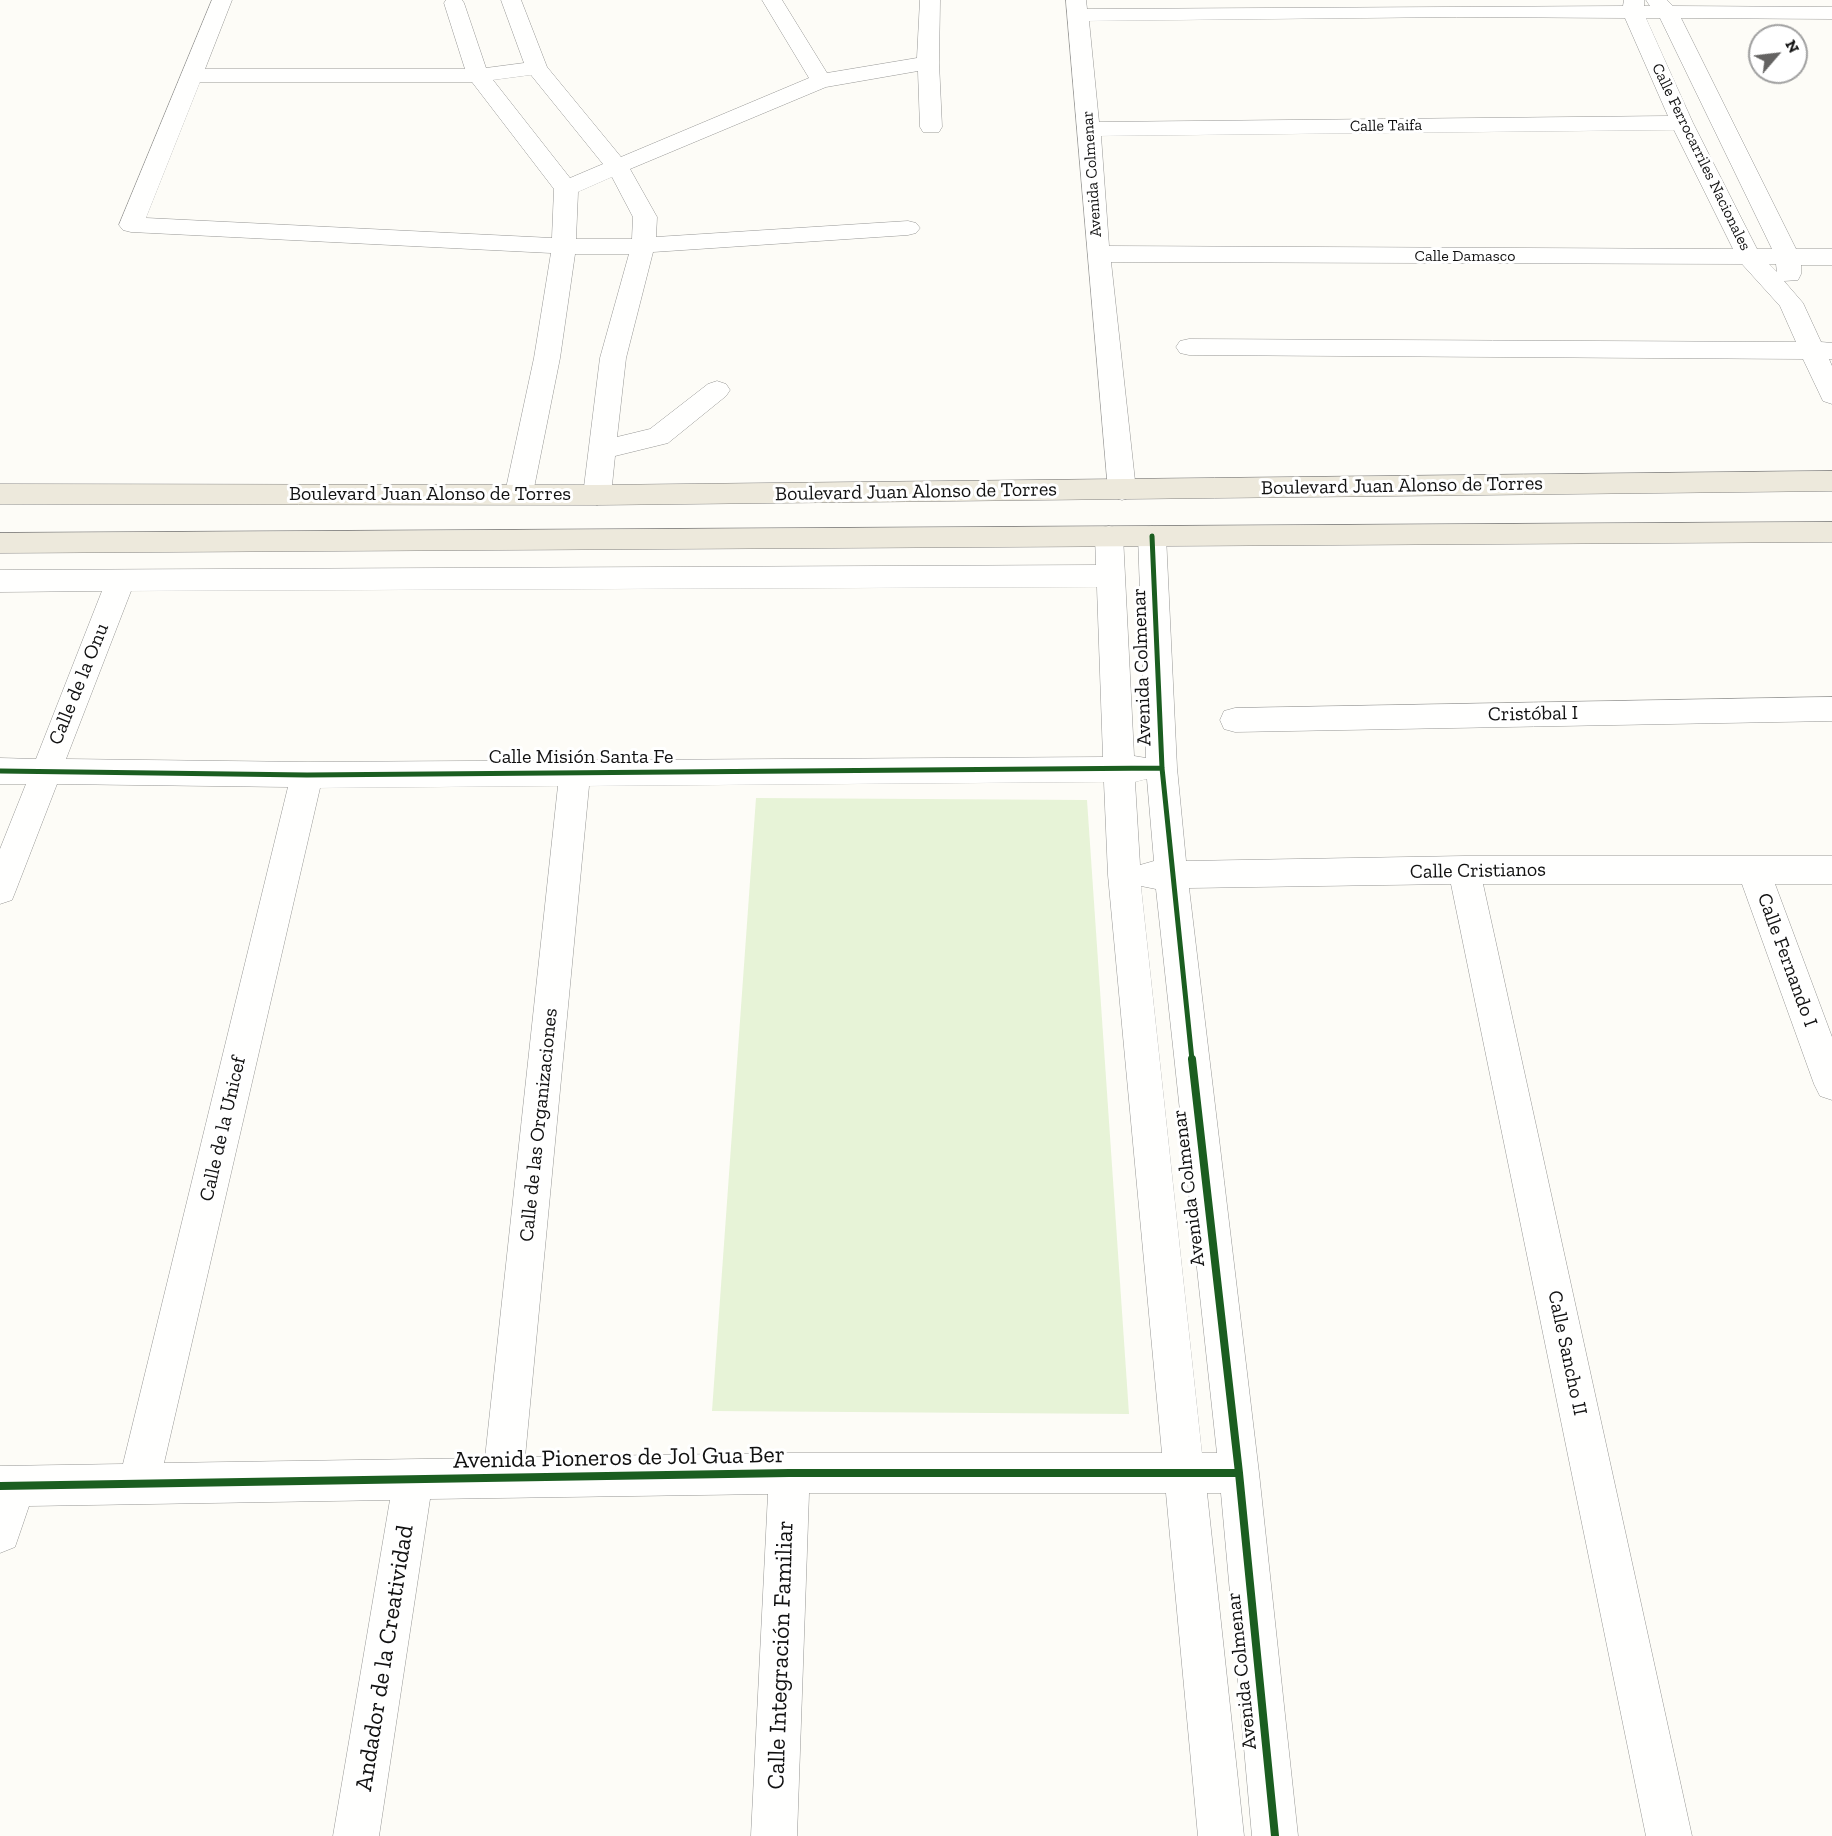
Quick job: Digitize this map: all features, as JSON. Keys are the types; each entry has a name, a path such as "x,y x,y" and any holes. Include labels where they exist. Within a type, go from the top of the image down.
{"main road":[{"name":"Boulevard Juan Alonso de Torres","path":"0,494 519,493 597,495 1832,481"},
{"path":"0,543 1832,532"}],"street":[{"path":"222,0 130,225 606,248 908,228"},
{"path":"511,0 537,68 615,165 638,200 645,217 643,246 613,358 597,495"},
{"path":"772,0 821,81"},
{"path":"930,0 928,63 931,127"},
{"path":"454,3 478,75 566,188 564,246 547,358 519,493"},
{"name":"Calle Ferrocarriles Nacionales","path":"1634,6 1682,123 1749,256 1791,303 1822,352 1832,395"},
{"path":"1077,7 1662,6 1832,14"},
{"name":"Calle Ferrocarriles Nacionales","path":"1662,6 1788,257 1791,303"},
{"name":"Avenida Colmenar","path":"1077,7 1098,254 1122,490"},
{"path":"566,188 615,165 821,81 928,63"},
{"path":"191,76 478,75 537,68"},
{"name":"Calle Taifa","path":"1089,129 1682,123"},
{"name":"Calle Damasco","path":"1098,254 1832,257"},
{"path":"1189,347 1822,352"},
{"path":"602,450 659,436 717,390"},
{"name":"Avenida Colmenar","path":"1109,536 1124,875 1221,1836"},
{"name":"Avenida Colmenar","path":"1152,536 1162,768 1171,876 1239,1473 1275,1836"},
{"path":"0,581 1111,576"},
{"name":"Calle de la Onu","path":"0,890 44,771 121,580"},
{"name":"Cristóbal I","path":"1235,720 1832,709"},
{"name":"Calle Misión Santa Fe","path":"0,771 307,775 1162,768"},
{"name":"Calle de las Organizaciones","path":"503,1478 574,773"},
{"name":"Calle de la Unicef","path":"140,1483 307,775"},
{"name":"Calle Fernando I","path":"1754,869 1832,1084"},
{"name":"Calle Cristianos","path":"1124,875 1464,870 1832,870"},
{"name":"Calle Sancho II","path":"1464,870 1669,1836"},
{"name":"Avenida Pioneros de Jol Gua Ber","path":"8,1486 789,1473 1239,1473"},
{"name":"Calle Integración Familiar","path":"774,1836 789,1473"},
{"name":"Andador de la Creatividad","path":"356,1836 413,1480"},
{"path":"0,1532 8,1486"}],"green space":[{"path":"756,798 1087,800 1129,1414 712,1411"}],"cycle path":[{"path":"1152,536 1162,768 1171,876 1239,1473 1275,1836"},
{"path":"0,771 307,775 1162,768"},
{"path":"0,1486 789,1473 1239,1473"}]}
